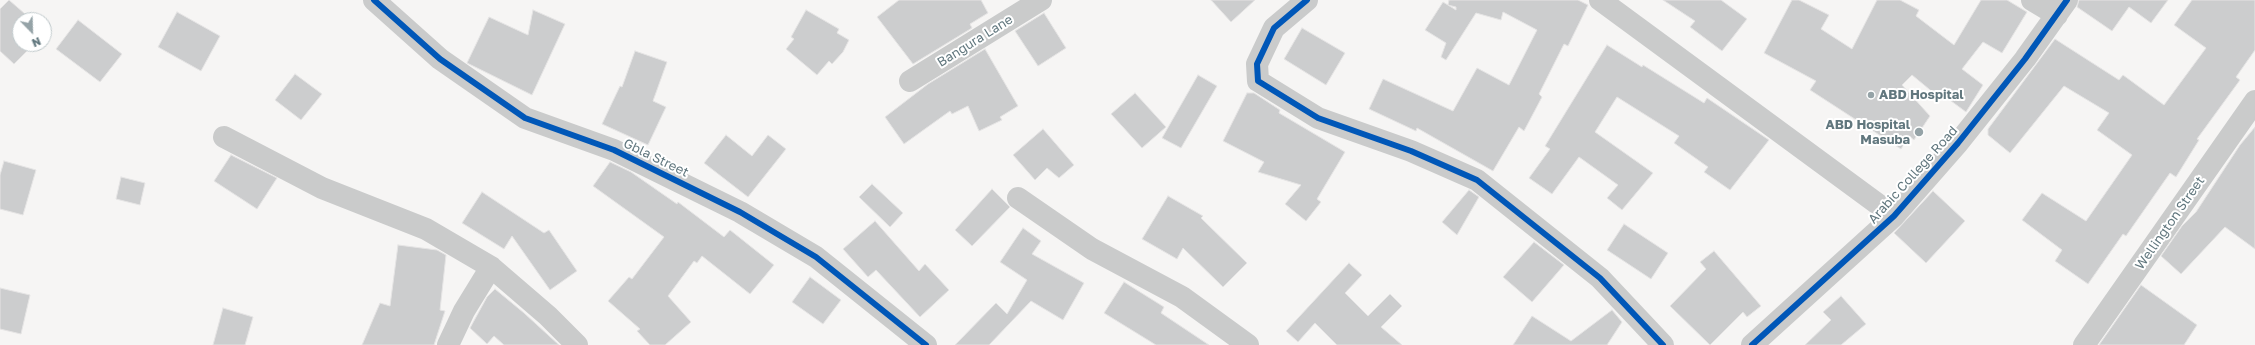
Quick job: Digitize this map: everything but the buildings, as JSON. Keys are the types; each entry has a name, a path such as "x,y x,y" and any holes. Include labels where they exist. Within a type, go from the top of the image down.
{"street":[{"name":"Gbla Street","path":"374,0 440,59 525,118 614,150 740,212 816,257 926,345"},
{"name":"Bangura Lane","path":"910,82 1041,0"},
{"path":"1307,0 1274,28 1257,64 1258,81 1318,118 1411,151 1477,180 1600,278 1663,345"},
{"path":"1600,0 1894,216"},
{"path":"2032,0 2062,8"},
{"name":"Arabic College Road","path":"1752,345 1894,216 1958,143 2025,59 2062,8"},
{"name":"Wellington Street","path":"2084,345 2255,101"},
{"path":"224,137 322,188 426,229 491,267 548,316 577,345"},
{"path":"1018,198 1092,249 1182,297 1248,345"},
{"path":"448,345 464,311 491,267"}],"cycle path":[{"path":"374,0 440,59 525,118 614,150 740,212 816,257 926,345"},
{"path":"1307,0 1274,28 1257,64 1258,81 1318,118 1411,151 1477,180 1600,278 1663,345"},
{"path":"1752,345 1894,216 1958,143 2025,59 2067,0"}],"place":[{"name":"ABD Hospital","path":"1871,95"},
{"name":"ABD Hospital Masuba","path":"1919,132"}]}
